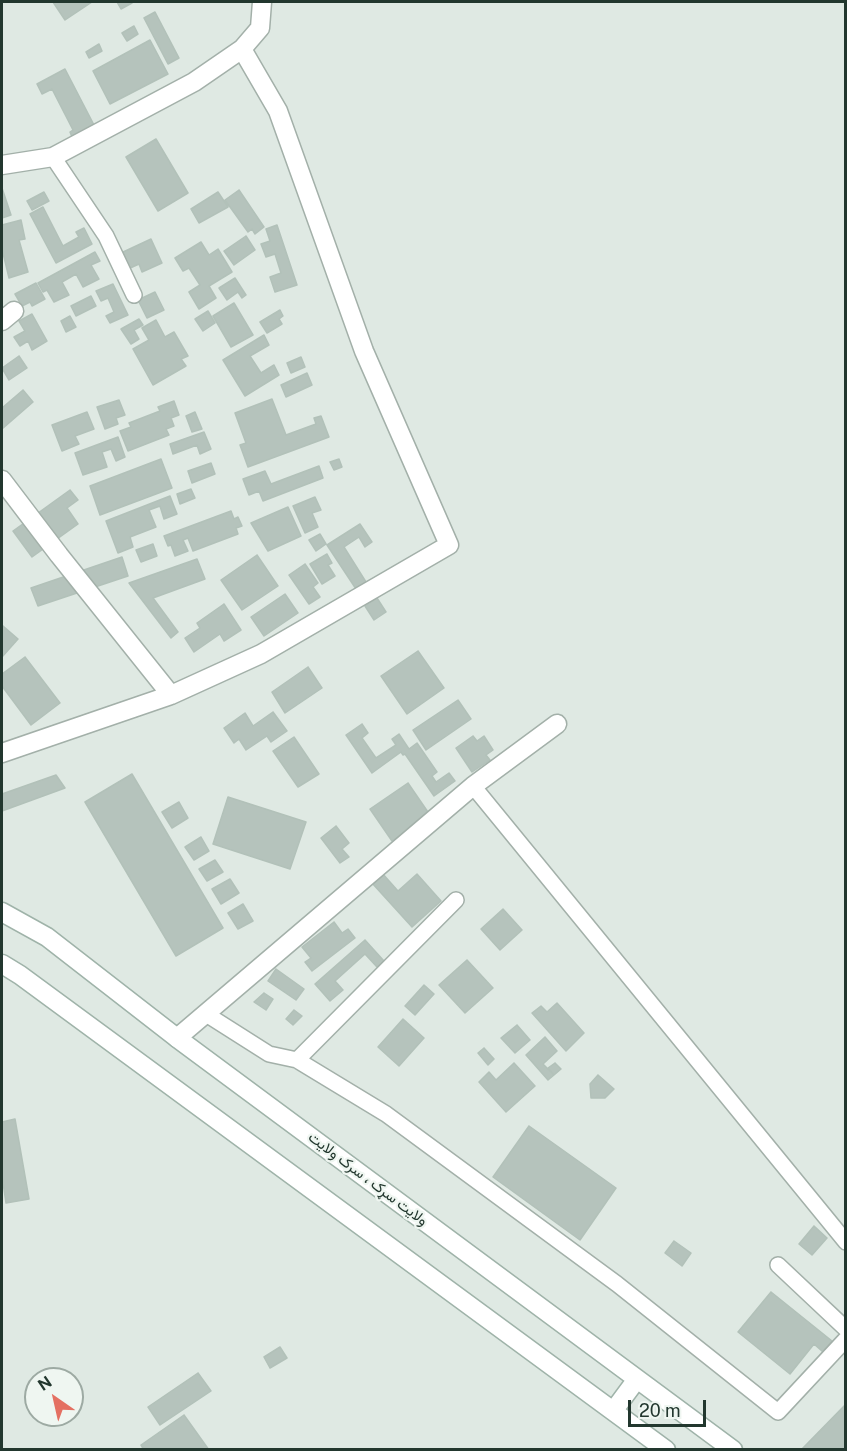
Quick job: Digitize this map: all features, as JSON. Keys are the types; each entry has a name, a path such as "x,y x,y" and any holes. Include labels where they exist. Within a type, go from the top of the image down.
{"street":[{"path":"2,165 52,157 194,82 242,49 260,28 262,2"},
{"path":"3,749 171,695 261,654 449,545 364,351 278,111 242,49"},
{"path":"2,480 171,695"},
{"path":"177,1038 472,786 557,724"},
{"name":"ولایت سړک ، سرک ولایت","path":"2,912 47,937 177,1038 733,1449"},
{"path":"2,964 666,1449"},
{"path":"614,1410 637,1379"}],"lane":[{"path":"52,157 106,236 134,295"},
{"path":"472,786 846,1242"},
{"path":"297,1060 456,900"},
{"path":"206,1014 269,1054 297,1060 376,1108 415,1135 617,1284 778,1412 846,1340"},
{"path":"778,1265 846,1329"}],"building":[{"path":"53,2 92,2 65,20"},
{"path":"117,2 131,2 132,3 121,9"},
{"path":"155,12 179,58 168,64 144,18"},
{"path":"134,26 138,34 127,41 122,33"},
{"path":"150,40 168,74 110,104 93,71"},
{"path":"99,44 102,51 89,58 86,52"},
{"path":"65,69 94,125 72,137 70,132 73,130 52,89 42,94 37,84"},
{"path":"156,139 188,193 158,211 126,157"},
{"path":"2,188 11,215 2,218"},
{"path":"239,190 264,227 255,234 252,229 248,232 225,200"},
{"path":"44,192 49,201 32,210 27,201"},
{"path":"218,192 228,207 199,223 191,209"},
{"path":"43,207 63,246 79,237 76,232 84,228 92,244 56,263 30,214"},
{"path":"21,220 25,239 19,240 28,272 9,278 2,249 2,225"},
{"path":"277,225 297,285 275,292 270,277 281,273 275,254 266,257 261,244 270,241 266,229"},
{"path":"246,236 255,250 234,265 224,251"},
{"path":"151,239 162,263 142,272 139,264 128,269 121,253"},
{"path":"201,242 209,255 218,249 232,272 209,286 216,298 199,309 189,292 200,285 189,268 183,271 175,258"},
{"path":"95,252 100,261 91,265 99,279 83,287 76,274 62,282 69,295 54,302 47,290 43,292 38,283"},
{"path":"235,278 246,295 242,298 238,292 227,300 219,288"},
{"path":"36,283 45,299 32,306 30,302 22,306 15,294"},
{"path":"113,284 128,315 110,323 106,316 114,312 108,298 101,301 96,291"},
{"path":"155,292 164,310 147,318 138,300"},
{"path":"91,296 96,306 76,316 71,306"},
{"path":"234,303 253,335 231,347 213,316"},
{"path":"280,310 283,316 279,319 282,324 267,333 260,322"},
{"path":"208,311 215,323 203,331 195,319"},
{"path":"32,314 47,341 32,350 28,341 20,346 14,337 25,331 19,321"},
{"path":"70,316 76,327 66,332 61,321"},
{"path":"139,319 143,325 134,330 139,339 131,344 121,329"},
{"path":"156,320 165,337 174,332 188,356 181,359 186,366 153,385 133,349 149,340 142,328"},
{"path":"264,335 269,345 250,356 261,373 274,365 279,375 245,396 223,360"},
{"path":"19,356 27,368 9,380 2,368"},
{"path":"301,357 305,367 291,373 287,363"},
{"path":"307,373 312,385 286,397 281,385"},
{"path":"23,390 33,402 2,429 2,408"},
{"path":"272,399 286,435 316,424 314,418 321,416 329,437 248,467 240,445 246,443 235,413"},
{"path":"119,400 125,415 116,418 118,424 105,429 97,407"},
{"path":"174,401 179,415 171,418 174,426 166,429 169,435 128,451 120,431 131,427 129,423 160,411 158,407"},
{"path":"87,412 94,429 75,436 79,444 62,451 52,425"},
{"path":"195,412 202,429 192,432 186,416"},
{"path":"204,432 211,449 200,454 197,445 173,454 170,444"},
{"path":"118,437 125,457 116,461 111,449 102,452 107,467 83,475 75,453"},
{"path":"161,459 172,488 100,515 90,486"},
{"path":"339,459 342,467 334,470 330,462"},
{"path":"211,463 215,474 192,483 188,471"},
{"path":"319,466 323,478 263,501 259,491 249,495 243,479 265,471 271,484"},
{"path":"191,489 195,498 180,504 177,494"},
{"path":"70,490 78,500 67,508 78,524 32,557 13,531"},
{"path":"170,496 177,514 164,519 160,506 149,510 156,527 130,537 133,547 118,553 106,521"},
{"path":"315,497 321,510 312,513 318,527 305,533 293,506"},
{"path":"288,507 301,536 268,551 251,523"},
{"path":"231,511 234,519 238,517 242,526 236,528 238,534 193,551 188,538 183,540 188,551 175,556 171,545 168,546 164,536"},
{"path":"360,524 372,542 365,547 359,537 344,547 366,582 356,589 327,545"},
{"path":"320,534 326,544 316,551 309,540"},
{"path":"153,544 157,556 141,562 136,550"},
{"path":"327,554 332,563 328,565 335,576 322,584 310,564"},
{"path":"257,555 278,586 242,610 221,580"},
{"path":"122,557 128,576 38,606 31,588"},
{"path":"197,559 205,579 153,598 178,632 171,638 129,583"},
{"path":"305,564 318,583 313,587 320,597 309,604 289,575"},
{"path":"285,594 298,613 264,636 251,617"},
{"path":"377,598 386,612 374,620 365,606"},
{"path":"224,604 241,630 224,641 220,634 194,652 185,638 200,628 197,623"},
{"path":"3,626 18,639 2,657 2,628"},
{"path":"418,651 444,688 407,714 381,676"},
{"path":"25,657 60,703 31,725 2,686 2,674"},
{"path":"308,667 322,688 285,713 272,692"},
{"path":"458,700 471,719 426,750 413,730"},
{"path":"273,712 287,731 271,742 267,736 246,750 239,739 234,743 224,728 245,713 253,726"},
{"path":"362,724 368,733 362,738 376,758 396,745 392,739 399,734 409,749 417,743 437,772 432,776 436,782 449,773 455,781 434,796 405,754 401,752 372,773 346,735"},
{"path":"473,736 477,741 484,736 493,750 486,755 490,760 472,772 456,748"},
{"path":"294,737 319,774 298,787 273,751"},
{"path":"132,774 223,928 176,956 85,802"},
{"path":"56,775 65,788 2,811 2,794"},
{"path":"408,783 430,815 392,841 370,809"},
{"path":"228,797 306,822 290,869 213,844"},
{"path":"179,802 188,818 172,828 162,812"},
{"path":"336,826 349,843 342,849 349,857 340,863 321,838"},
{"path":"201,837 209,851 194,860 185,847"},
{"path":"215,860 223,872 207,881 199,869"},
{"path":"382,873 398,891 417,874 441,901 412,927 372,883"},
{"path":"230,879 239,893 221,904 212,889"},
{"path":"243,904 253,921 238,929 228,913"},
{"path":"503,909 522,930 500,950 481,929"},
{"path":"334,922 342,933 348,929 355,938 312,971 305,962 311,958 302,947"},
{"path":"365,940 384,961 377,967 365,954 335,981 343,990 330,1001 315,984"},
{"path":"467,960 493,988 465,1013 439,985"},
{"path":"276,969 304,989 296,1000 268,981"},
{"path":"424,985 434,994 415,1015 405,1006"},
{"path":"264,993 273,999 266,1010 254,1002"},
{"path":"557,1003 584,1033 566,1051 532,1013 541,1006 547,1012"},
{"path":"294,1010 302,1016 293,1025 286,1019"},
{"path":"403,1019 424,1038 399,1066 378,1047"},
{"path":"517,1025 530,1040 515,1053 501,1038"},
{"path":"545,1037 557,1051 543,1064 554,1075 548,1080 526,1055"},
{"path":"484,1048 494,1059 488,1065 478,1053"},
{"path":"514,1063 535,1086 506,1112 479,1082 489,1072 496,1080"},
{"path":"555,1063 561,1069 554,1075 548,1068"},
{"path":"598,1075 614,1089 605,1098 591,1098 590,1084"},
{"path":"15,1119 29,1199 6,1203 2,1176 2,1122"},
{"path":"529,1126 616,1188 580,1240 493,1177"},
{"path":"814,1226 827,1238 812,1255 799,1244"},
{"path":"674,1241 691,1253 682,1266 665,1253"},
{"path":"771,1292 832,1341 823,1352 814,1344 790,1374 738,1332"},
{"path":"280,1347 287,1358 270,1368 264,1357"},
{"path":"198,1373 211,1391 160,1425 148,1407"},
{"path":"846,1404 846,1450 801,1450"},
{"path":"184,1415 209,1450 144,1450 141,1445"}]}
